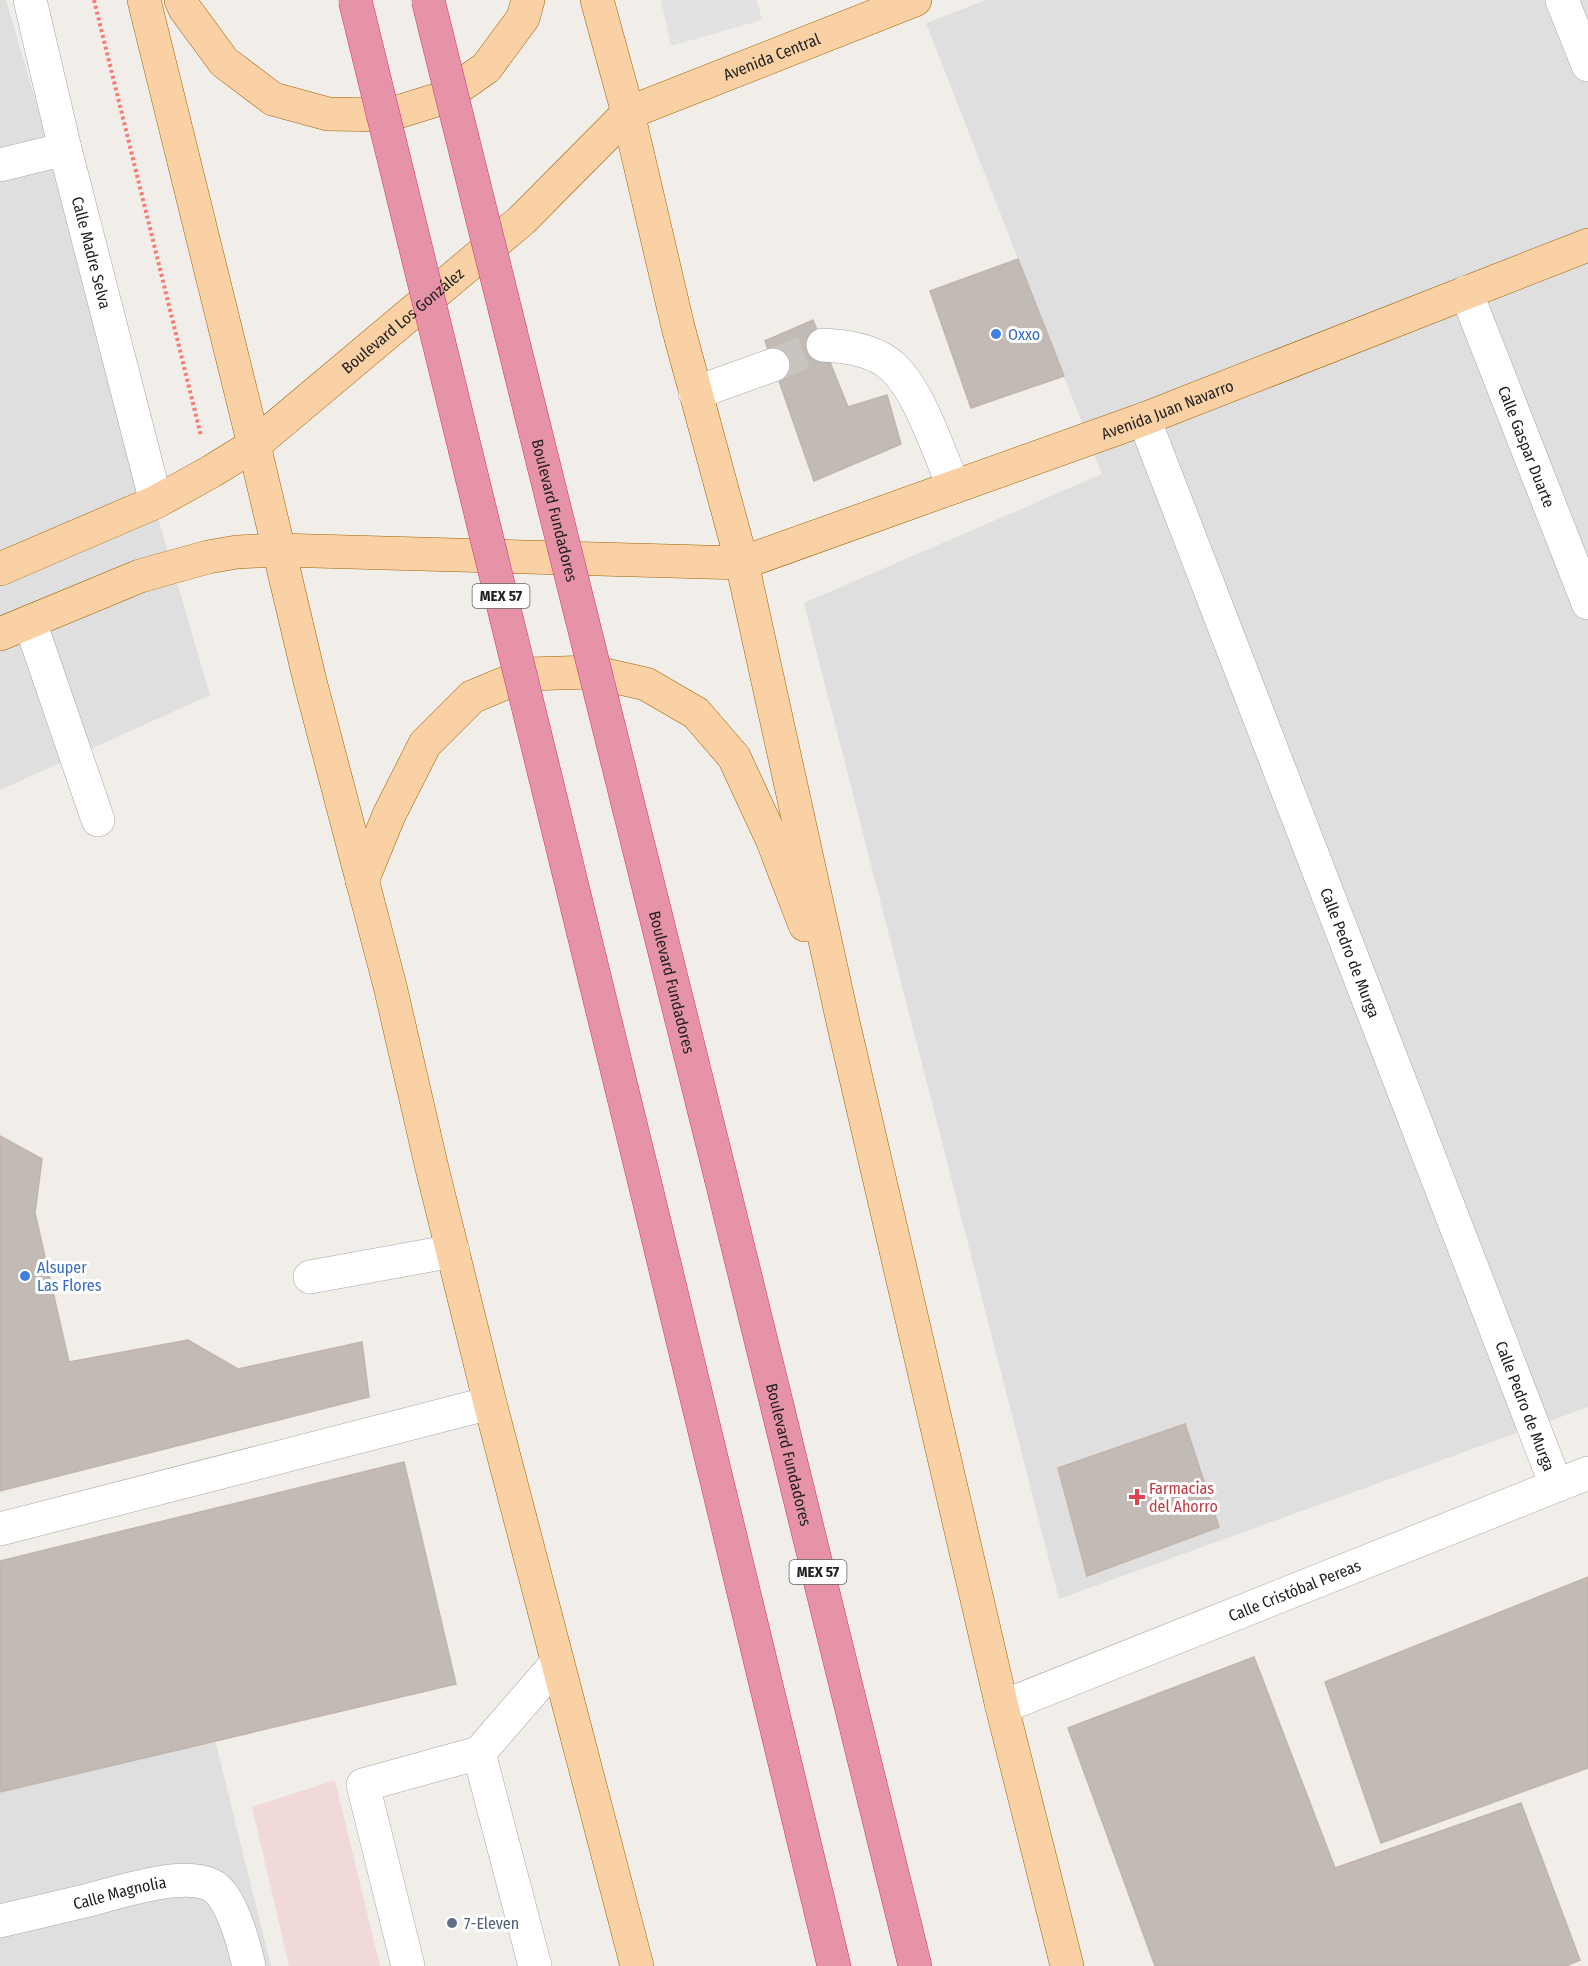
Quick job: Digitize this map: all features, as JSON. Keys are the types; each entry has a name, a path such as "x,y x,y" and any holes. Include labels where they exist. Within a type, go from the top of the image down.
{"highway":[{"name":"MEX 57","path":"355,0 834,1966"},
{"name":"Boulevard Fundadores","path":"428,0 915,1966"}],"main road":[{"path":"144,0 278,550 390,986 490,1403 637,1966"},
{"path":"181,0 185,9 224,62 273,99 328,114 388,115 443,98 486,68 523,18 528,0"},
{"path":"597,0 628,113 695,393 742,563 843,1022 1002,1707 1067,1966"},
{"name":"Avenida Central","path":"628,113 915,0"},
{"name":"Boulevard Los González","path":"0,569 156,502 254,445 522,220 628,113"},
{"name":"Avenida Juan Navarro","path":"742,563 1144,419 1588,245"},
{"path":"0,634 140,576 208,557 237,552 278,550 742,563"},
{"path":"362,882 388,814 425,744 472,697 527,674 593,672 646,684 696,713 734,757 772,839 843,1022"}],"street":[{"name":"Calle Madre Selva","path":"30,0 65,149 156,502"},
{"path":"1562,0 1588,65"},
{"path":"0,165 65,149"},
{"name":"Calle Gaspar Duarte","path":"1466,292 1588,603"},
{"path":"823,345 846,346 870,354 892,367 915,396 954,487"},
{"path":"695,393 773,365"},
{"name":"Calle Pedro de Murga","path":"1144,419 1556,1485"},
{"path":"30,621 98,820"},
{"path":"310,1277 453,1251"},
{"path":"0,1529 490,1403"},
{"name":"Calle Cristóbal Pereas","path":"1002,1707 1588,1473"},
{"path":"408,1966 363,1785 479,1753 557,1663"},
{"path":"479,1753 535,1966"},
{"name":"Calle Magnolia","path":"0,1921 158,1883 190,1880 212,1885 230,1906 242,1937 249,1966"}],"shaded area":[{"path":"0,0 6,0 210,695 0,790"},
{"path":"661,0 757,0 762,20 671,46"},
{"path":"986,0 1588,0 1588,1407 1059,1599 804,603 1102,474 926,23"},
{"path":"215,1740 271,1966 0,1966 0,1792"},
{"path":"335,1780 380,1966 289,1966 252,1807"}],"building":[{"name":"Oxxo","path":"1018,259 1064,376 971,408 930,291"},
{"path":"813,320 848,407 887,395 901,444 814,481 765,341"},
{"name":"Alsuper Las Flores","path":"0,1136 42,1159 35,1213 69,1362 188,1340 238,1369 362,1342 369,1397 0,1491"},
{"name":"Farmacias del Ahorro","path":"1185,1424 1219,1527 1087,1576 1058,1468"},
{"path":"404,1462 456,1684 0,1792 0,1561"},
{"path":"1588,1577 1588,1768 1381,1843 1325,1682"},
{"path":"1254,1657 1335,1868 1521,1803 1580,1960 1566,1966 1155,1966 1068,1728"}],"tunnel":[{"path":"773,365 823,345"}],"place":[{"name":"Oxxo","path":"996,334"},
{"name":"Alsuper Las Flores","path":"25,1276"},
{"name":"Farmacias del Ahorro","path":"1137,1497"},
{"name":"7-Eleven","path":"452,1923"}]}
